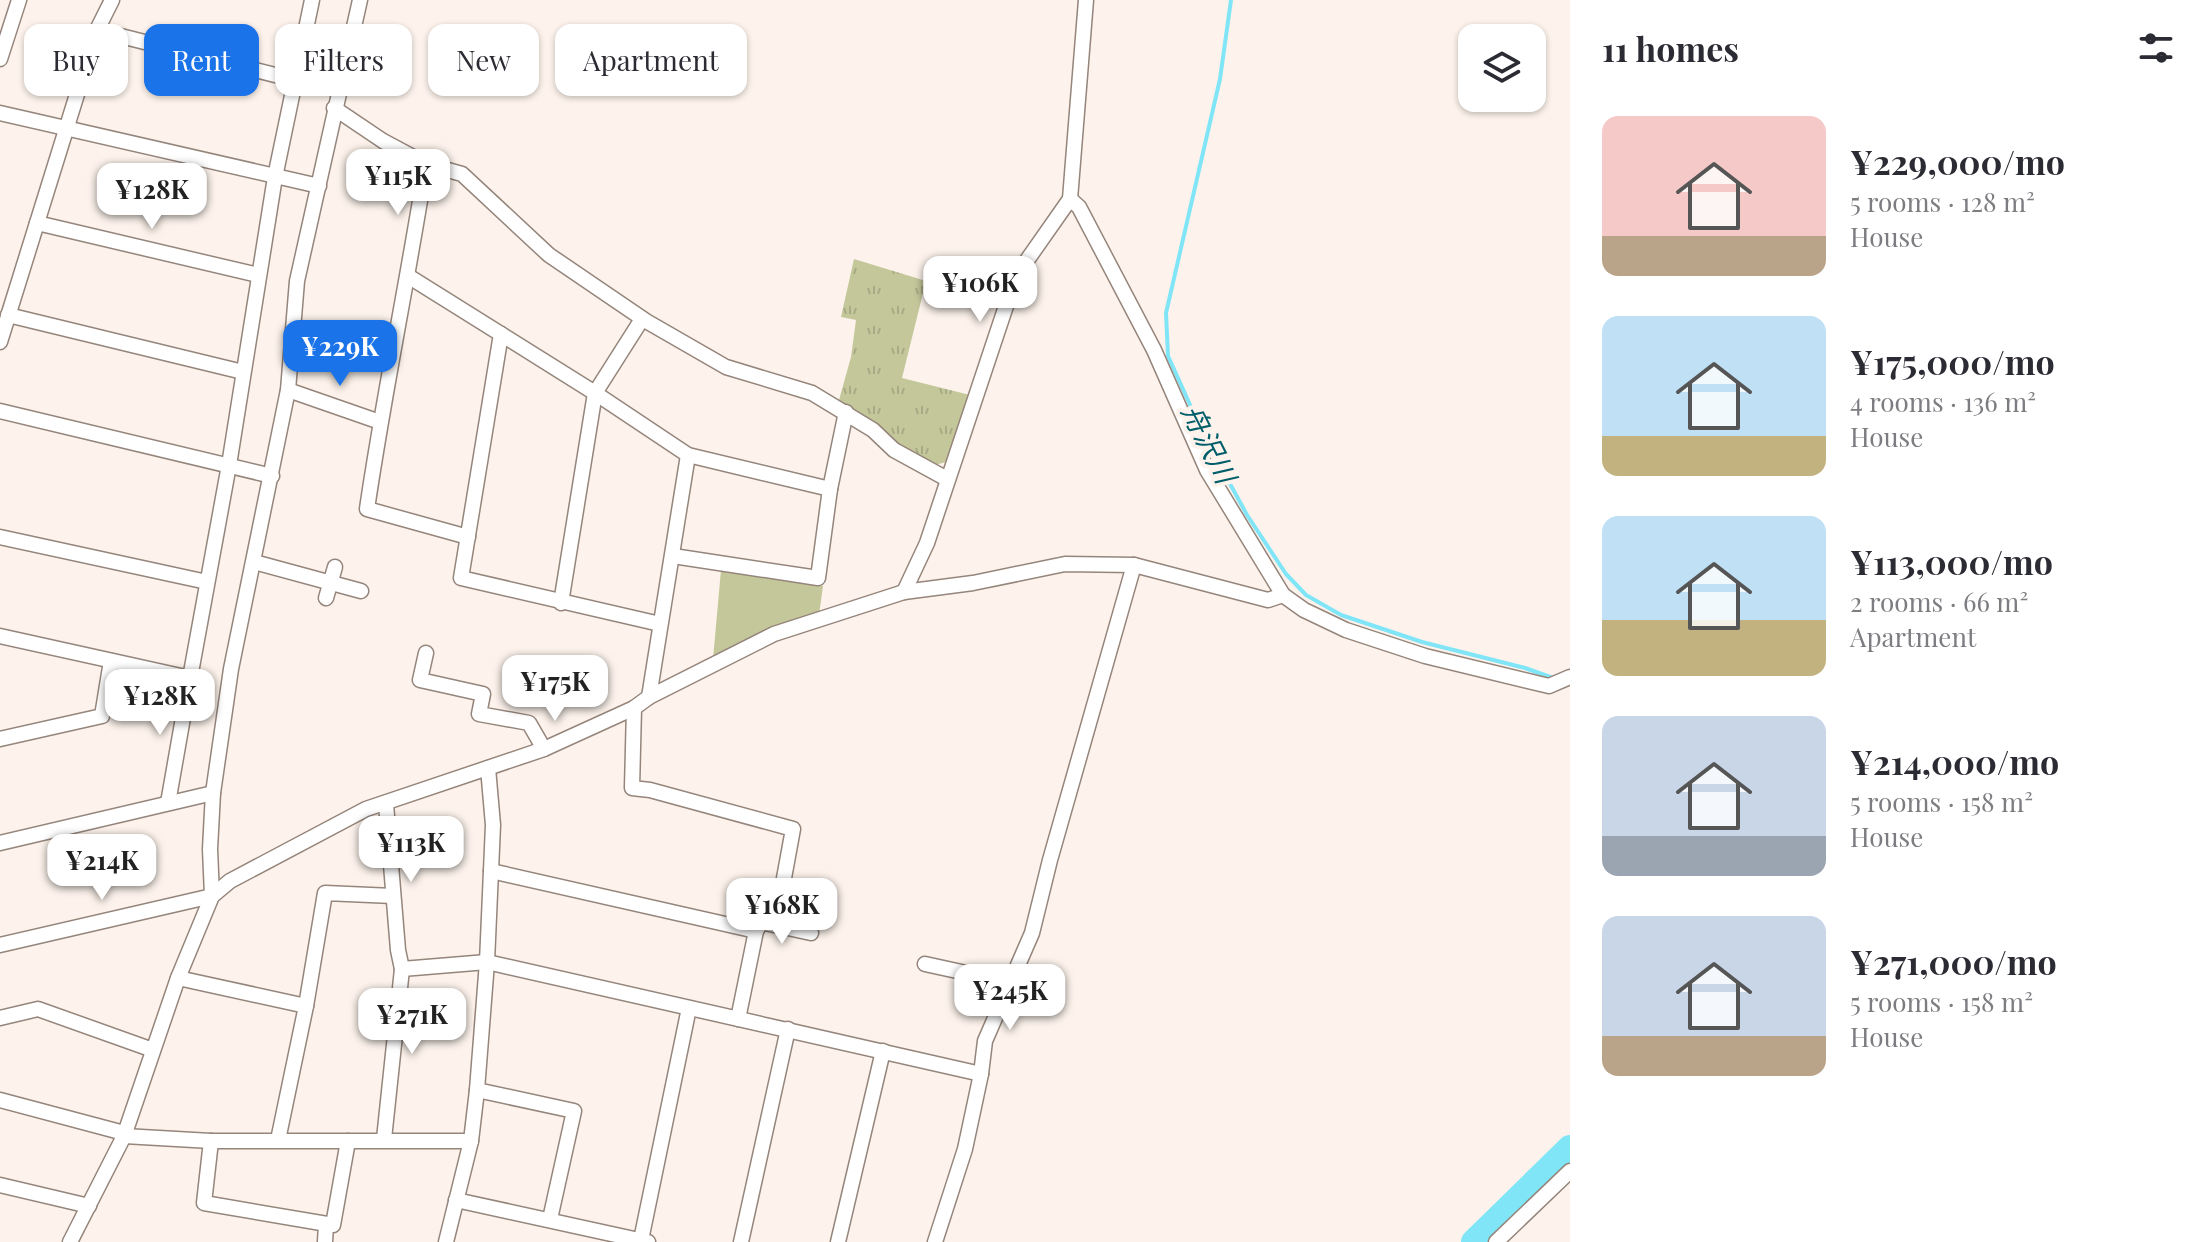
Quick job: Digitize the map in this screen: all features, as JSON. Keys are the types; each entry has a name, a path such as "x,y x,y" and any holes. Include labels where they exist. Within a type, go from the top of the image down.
{"street":[{"path":"0,59 5,26 19,0"},
{"path":"100,24 112,0"},
{"path":"307,24 312,0"},
{"path":"70,1242 124,1135 178,978 212,896 210,849 213,793 231,669 288,390 297,281 360,0"},
{"path":"904,592 927,543 1016,276 1070,199 1086,0"},
{"path":"128,38 275,75"},
{"path":"0,342 76,96"},
{"path":"168,803 229,465 275,177 292,96"},
{"path":"334,108 383,141 426,164 462,174 549,255 642,319 726,367 812,393 873,430 894,450 947,479"},
{"path":"0,113 319,186"},
{"path":"426,164 367,509 468,537"},
{"path":"1070,199 1079,207 1154,350 1207,470 1283,595 1304,610 1346,630 1425,656 1549,686 1570,677"},
{"path":"37,223 258,275"},
{"path":"408,276 688,455 830,489"},
{"path":"8,315 243,372"},
{"path":"561,603 595,393 642,319"},
{"path":"501,334 461,578 660,624"},
{"path":"288,390 380,422"},
{"path":"0,411 272,476"},
{"path":"673,556 818,578 830,489 846,412"},
{"path":"649,697 688,455"},
{"path":"0,537 207,582"},
{"path":"254,562 361,591"},
{"path":"0,945 212,896 230,881 366,809 544,749 634,708 649,697 774,634 904,592 973,583 1065,564 1134,565 1268,600 1283,595"},
{"path":"935,1242 965,1149 985,1041 1032,933 1134,565"},
{"path":"326,598 335,567"},
{"path":"0,636 190,678"},
{"path":"426,653 420,680 483,694 479,714 529,723 544,749"},
{"path":"0,739 102,716 111,661"},
{"path":"634,708 632,788 650,790 793,829 782,889 759,926 738,1019"},
{"path":"446,1242 471,1141 477,1090 493,825 488,768"},
{"path":"0,843 213,793"},
{"path":"384,1139 402,969 386,804"},
{"path":"491,871 759,926 811,933"},
{"path":"278,1140 306,1006 325,893 393,896"},
{"path":"402,969 487,962 981,1074"},
{"path":"925,964 1012,983"},
{"path":"178,978 306,1006"},
{"path":"456,1200 550,1219 589,1235 645,1241 689,1008"},
{"path":"0,1018 38,1009 153,1050"},
{"path":"741,1242 788,1029"},
{"path":"838,1242 883,1051"},
{"path":"477,1090 574,1111 550,1219"},
{"path":"0,1100 124,1135 211,1141 471,1141"},
{"path":"211,1141 204,1203 333,1225 348,1141"},
{"path":"1496,1242 1570,1171"},
{"path":"0,1185 89,1206"},
{"path":"325,1242 326,1224"}],"green space":[{"path":"854,259 926,281 902,378 970,395 946,462 935,465 902,446 839,400 851,357 856,320 841,317"},
{"path":"721,570 823,586 819,615 713,659"}],"waterway":[{"name":"舟沢川","path":"1231,0 1220,79 1166,313 1168,356 1205,438 1247,515 1286,574 1306,595 1341,615 1422,642 1556,679"},
{"path":"1474,1242 1570,1148"}]}
